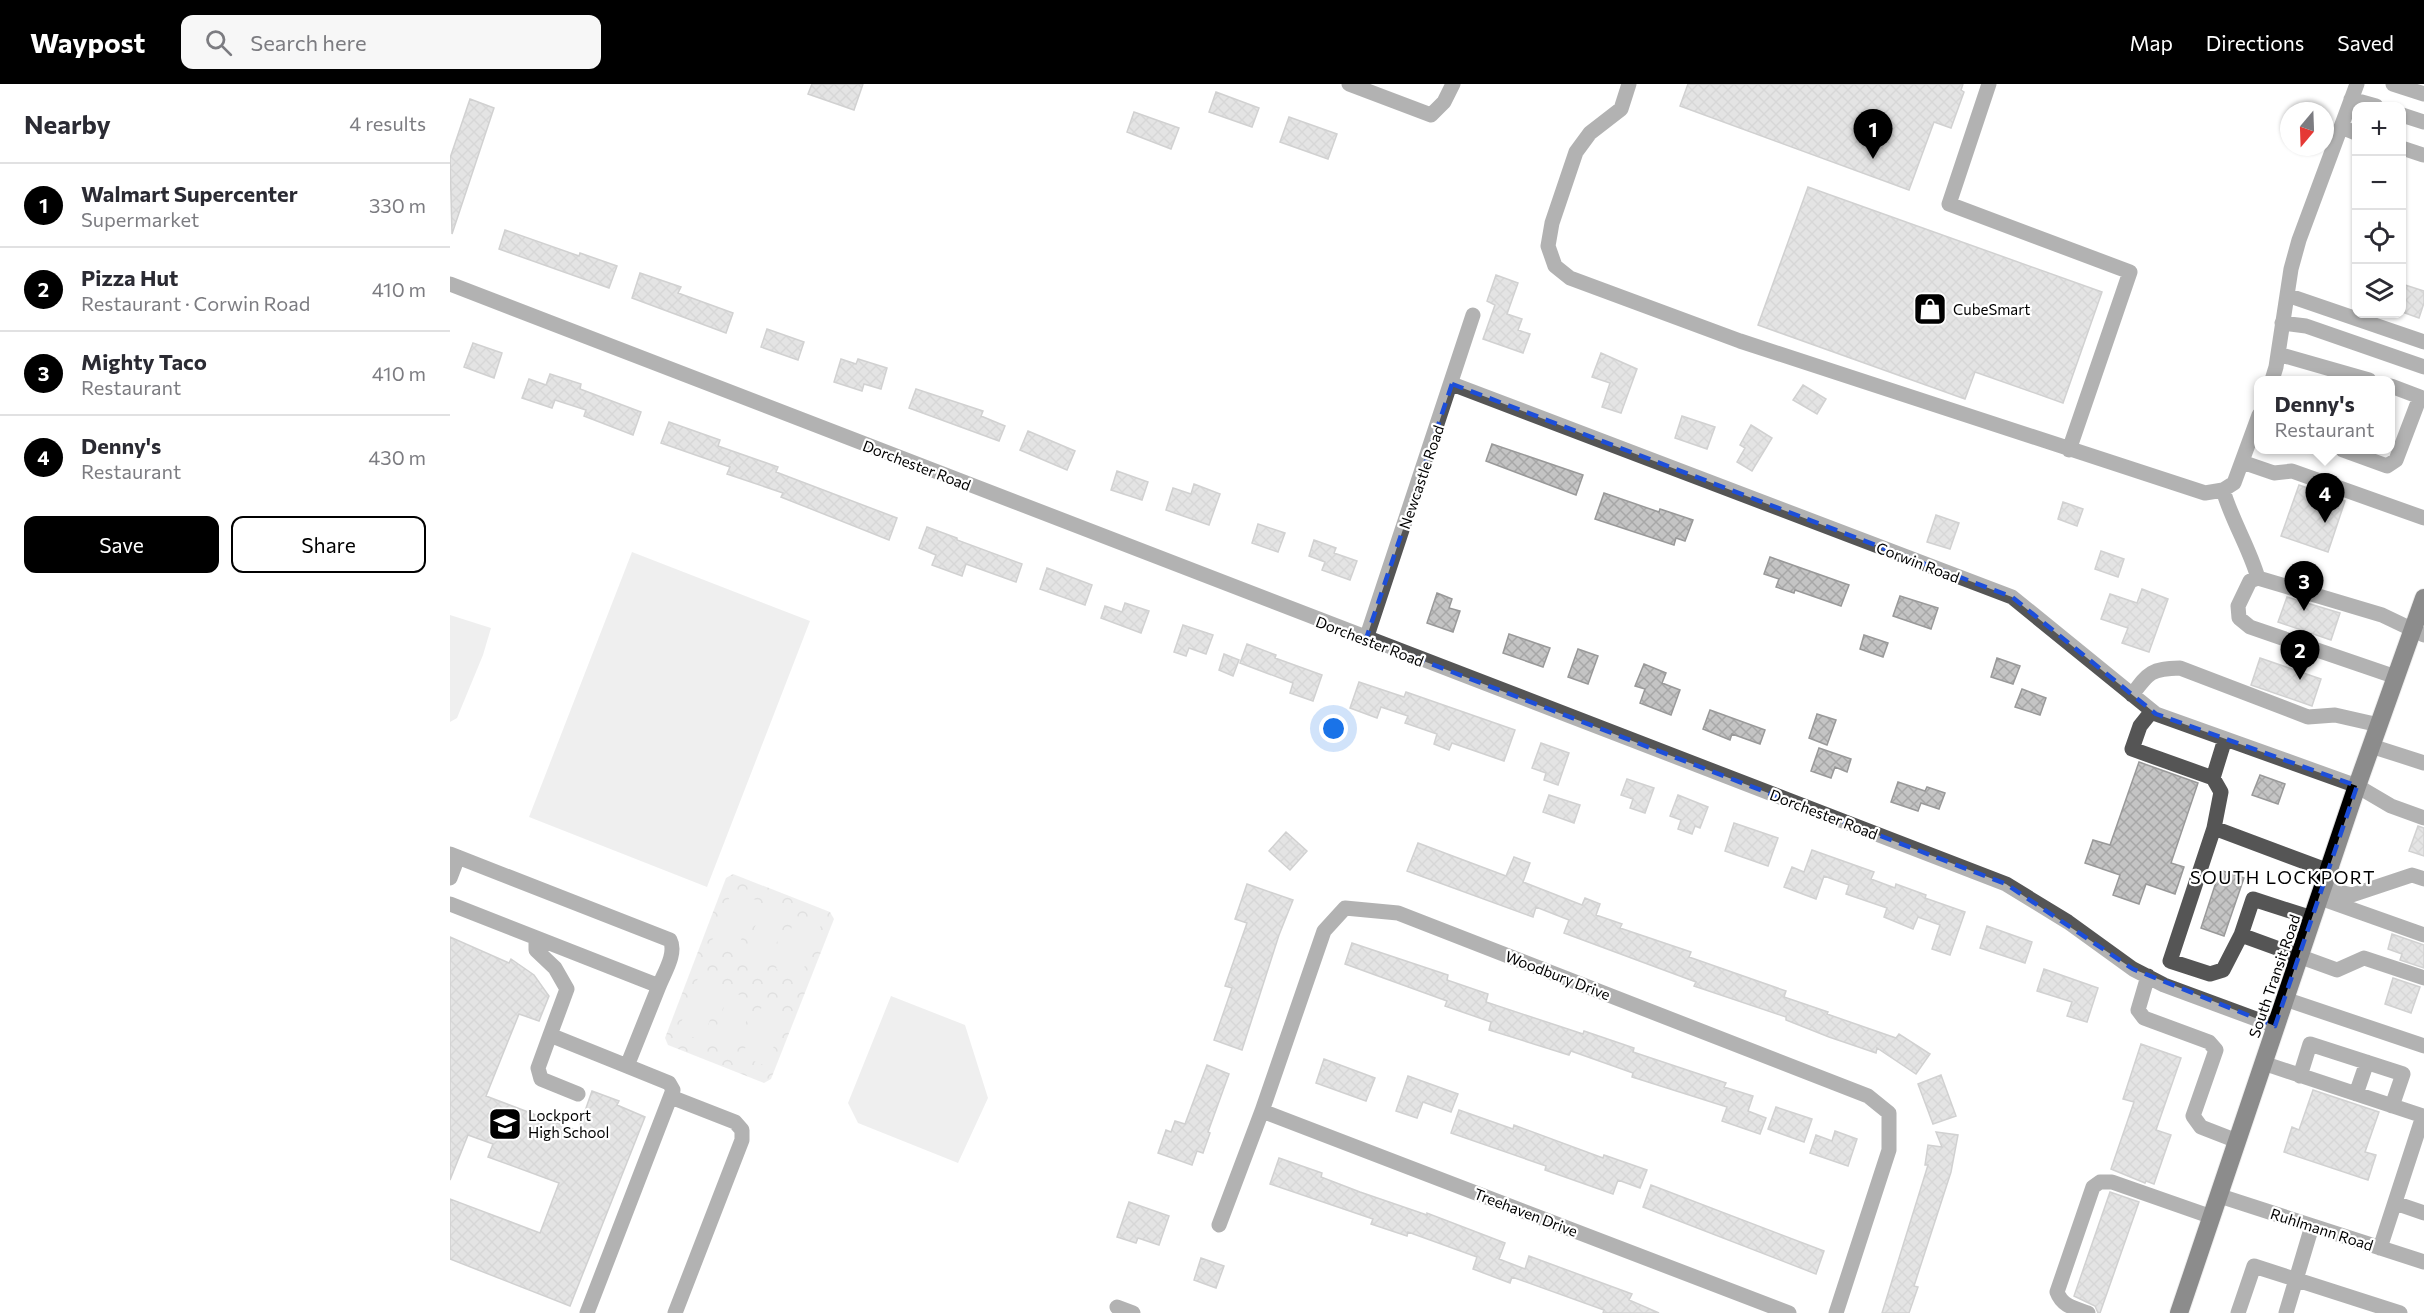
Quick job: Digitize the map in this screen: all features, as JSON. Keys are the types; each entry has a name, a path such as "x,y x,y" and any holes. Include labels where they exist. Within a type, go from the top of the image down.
{"highway":[{"name":"South Transit Road","path":"2179,1313 2371,746 2396,677 2418,633 2424,598"}],"street":[{"path":"1349,84 1431,115 1444,102 1453,84"},
{"path":"1629,84 1621,109 1590,133 1576,152 1550,234 1548,246 1555,266 1570,278 1740,341 2205,493 2223,490 2234,483 2254,429"},
{"path":"1989,84 1949,204 2130,272 2069,450"},
{"path":"2393,84 2424,94"},
{"path":"2272,376 2300,240 2354,91 2370,102"},
{"path":"2406,116 2424,122"},
{"path":"2341,128 2352,132"},
{"path":"2406,149 2423,155"},
{"name":"Dorchester Road","path":"450,284 2006,884 2164,985 2275,1026"},
{"path":"2287,295 2424,342"},
{"name":"Newcastle Road","path":"1366,639 1473,315"},
{"path":"2282,323 2306,326 2424,367"},
{"path":"2278,354 2325,375"},
{"name":"Corwin Road","path":"1452,384 2012,597 2152,711 2357,786 2391,806 2424,818"},
{"path":"2354,454 2387,466 2396,460 2422,393 2395,387"},
{"path":"2242,462 2274,473 2292,471 2424,518"},
{"path":"2223,490 2230,515 2251,555 2258,578"},
{"path":"2396,677 2250,627 2240,618 2238,606 2250,581 2258,578 2382,615 2418,633"},
{"path":"2132,695 2147,675 2157,669 2180,668 2308,717 2336,715 2379,725"},
{"path":"2152,711 2140,726 2132,748 2213,778 2221,792 2214,828 2164,985"},
{"path":"2213,778 2225,739"},
{"path":"2371,746 2424,763"},
{"path":"2214,828 2329,871"},
{"path":"450,878 454,855 670,940 673,946 672,952 627,1066"},
{"path":"2321,893 2352,895 2412,875 2424,879"},
{"path":"2321,893 2424,935"},
{"path":"2170,962 2210,974 2223,970 2241,935 2253,899 2312,918"},
{"path":"450,904 659,986"},
{"name":"Woodbury Drive","path":"1219,1225 1262,1111 1324,931 1345,908 1398,913 1868,1096 1889,1113 1888,1150 1836,1313"},
{"path":"2241,935 2337,970 2364,958 2424,978"},
{"path":"536,938 536,950 555,968 567,990 538,1068 538,1074 541,1079 578,1094"},
{"path":"2148,976 2138,1010 2144,1018 2209,1042 2216,1050 2193,1116 2201,1127 2237,1141"},
{"path":"2284,999 2424,1046"},
{"path":"550,1035 669,1083 673,1090 587,1313"},
{"path":"2300,1076 2310,1044 2367,1062 2403,1074 2392,1106"},
{"path":"2356,1094 2367,1062"},
{"path":"2263,1063 2424,1115 2417,1159 2395,1203 2380,1248"},
{"path":"671,1097 735,1122 742,1130 742,1140 675,1313"},
{"name":"Treehaven Drive","path":"1262,1111 1790,1313"},
{"path":"2088,1313 2068,1306 2060,1300 2057,1292 2093,1187 2100,1182 2112,1182 2212,1217"},
{"name":"Ruhlmann Road","path":"2220,1196 2424,1262"},
{"path":"2395,1203 2424,1212"},
{"path":"2286,1313 2312,1226"},
{"path":"2238,1313 2254,1266 2400,1313"},
{"path":"1117,1307 1133,1313"}],"highlighted area":[{"path":"1452,384 2012,597 2156,714 2357,786 2275,1026 2133,969 2006,884 1366,639"}],"green space":[{"path":"632,552 810,621 707,887 529,817"},
{"path":"450,615 491,628 483,655 457,718 450,722"},
{"path":"733,874 830,912 834,919 771,1079 764,1083 668,1045 665,1038 726,878"},
{"path":"732,891 756,900 736,953 711,943"},
{"path":"764,903 788,913 768,965 744,956"},
{"path":"796,916 821,925 800,978 776,969"},
{"path":"698,978 722,988 702,1041 678,1031"},
{"path":"730,991 754,1001 734,1053 710,1044"},
{"path":"891,996 965,1025 988,1098 958,1163 858,1123 848,1103"},
{"path":"763,1004 787,1013 766,1066 742,1056"}],"building":[{"path":"812,84 863,84 854,110 808,94"},
{"path":"1688,84 1963,84 1961,90 1964,92 1951,128 1934,122 1909,190 1680,106"},
{"path":"1216,92 1259,108 1252,127 1209,112"},
{"path":"470,99 494,108 452,234 450,158"},
{"path":"1134,112 1179,128 1171,149 1127,132"},
{"path":"1289,117 1337,134 1328,159 1280,142"},
{"name":"CubeSmart","path":"1808,187 2102,292 2063,403 1975,372 1965,399 1758,325"},
{"path":"505,230 579,256 580,253 617,266 609,288 499,249"},
{"path":"640,273 681,287 678,293 733,313 726,333 632,298"},
{"path":"1496,275 1518,283 1507,314 1522,319 1518,330 1530,334 1523,353 1483,339 1495,305 1487,301"},
{"path":"2406,285 2424,291 2424,303 2419,318 2406,313"},
{"path":"767,329 804,342 798,360 761,347"},
{"path":"473,343 502,353 494,378 464,367"},
{"path":"1601,353 1637,369 1621,413 1602,407 1610,383 1592,377"},
{"path":"841,359 856,364 858,359 887,368 881,389 864,384 862,391 834,382"},
{"path":"550,374 581,384 580,389 641,412 633,435 584,416 586,410 555,400 552,408 522,398 529,379 546,385"},
{"path":"1803,385 1826,399 1817,414 1793,400"},
{"path":"916,389 983,411 981,416 1005,426 999,441 909,408"},
{"path":"1682,416 1715,427 1707,449 1675,438"},
{"path":"669,422 720,440 718,446 778,467 776,472 897,518 889,540 781,497 783,493 727,474 730,467 661,443"},
{"path":"1751,425 1772,438 1752,471 1737,462 1745,448 1740,445"},
{"path":"1028,431 1075,451 1067,470 1020,450"},
{"path":"1492,444 1583,475 1576,495 1486,461"},
{"path":"1117,471 1148,482 1142,500 1111,490"},
{"path":"1194,484 1220,494 1209,525 1166,510 1173,488 1191,494"},
{"path":"2299,485 2345,501 2328,552 2281,536"},
{"path":"1604,493 1659,512 1660,509 1693,520 1685,541 1676,538 1674,545 1595,519"},
{"path":"2063,502 2083,509 2077,526 2058,519"},
{"path":"1936,515 1959,523 1950,549 1927,542"},
{"path":"1258,524 1285,533 1278,552 1252,543"},
{"path":"927,527 1022,564 1016,582 966,564 962,576 932,565 936,555 919,548"},
{"path":"1314,540 1336,548 1334,553 1357,561 1350,580 1322,570 1325,562 1309,556"},
{"path":"2101,551 2124,559 2118,577 2095,569"},
{"path":"1770,557 1849,585 1841,606 1795,590 1794,593 1776,587 1779,579 1764,574"},
{"path":"1047,568 1092,585 1085,605 1040,589"},
{"path":"2142,589 2168,599 2149,652 2122,643 2128,628 2101,619 2110,594 2137,603"},
{"path":"1437,593 1452,599 1449,608 1460,611 1453,632 1427,623"},
{"path":"1900,596 1938,608 1931,629 1893,616"},
{"path":"2287,597 2340,613 2331,640 2278,622"},
{"path":"1125,603 1149,611 1141,633 1101,618 1105,606 1122,612"},
{"path":"1183,625 1213,635 1206,654 1189,648 1186,656 1174,652"},
{"path":"1509,634 1550,648 1543,667 1503,653"},
{"path":"1864,635 1888,643 1883,657 1860,649"},
{"path":"1247,644 1276,655 1275,658 1322,675 1313,701 1290,693 1293,683 1240,663"},
{"path":"1578,649 1598,656 1588,684 1568,677"},
{"path":"1224,654 1239,660 1233,676 1219,670"},
{"path":"1997,658 2020,666 2013,684 1991,677"},
{"path":"2260,658 2321,679 2312,706 2251,685"},
{"path":"1644,664 1666,673 1662,683 1680,690 1671,715 1640,703 1645,689 1635,686"},
{"path":"1359,682 1404,697 1406,692 1515,730 1504,761 1452,743 1449,750 1434,744 1437,734 1405,723 1408,716 1381,707 1377,718 1350,708"},
{"path":"2022,689 2046,698 2040,715 2015,707"},
{"path":"1710,710 1765,730 1760,744 1732,734 1730,740 1703,729"},
{"path":"1817,714 1836,720 1827,745 1809,738"},
{"path":"1541,743 1569,753 1558,785 1544,780 1546,773 1532,768"},
{"path":"1819,748 1851,759 1847,772 1835,767 1831,778 1811,771"},
{"path":"2139,762 2198,783 2171,863 2184,867 2175,894 2146,884 2139,904 2113,895 2120,875 2085,863 2093,840 2110,845"},
{"path":"2260,775 2285,784 2278,804 2252,795"},
{"path":"1627,779 1654,788 1645,813 1630,808 1633,799 1621,795"},
{"path":"1898,782 1925,791 1927,787 1945,793 1939,809 1921,803 1918,811 1891,802"},
{"path":"1549,795 1580,805 1574,823 1543,812"},
{"path":"1678,795 1708,807 1700,828 1695,826 1692,834 1678,829 1681,820 1670,816"},
{"path":"1734,823 1778,838 1768,866 1725,851"},
{"path":"2418,826 2424,828 2424,856 2409,851"},
{"path":"1286,832 1307,851 1290,870 1269,851"},
{"path":"1418,843 1506,876 1514,857 1530,863 1523,882 1582,905 1585,898 1600,904 1596,915 1622,924 1620,928 1691,952 1689,957 1786,991 1784,997 1828,1012 1827,1014 1896,1038 1899,1034 1930,1054 1916,1074 1877,1048 1876,1053 1829,1037 1786,1020 1786,1017 1694,986 1696,982 1564,933 1569,920 1536,907 1533,917 1407,871"},
{"path":"1812,850 1874,872 1871,879 1895,888 1896,884 1926,895 1925,898 1965,912 1950,955 1932,949 1940,925 1918,917 1913,929 1884,917 1887,908 1846,894 1849,885 1824,876 1816,899 1784,887 1792,867 1804,872"},
{"path":"2220,870 2244,878 2224,936 2201,928"},
{"path":"1247,884 1293,900 1279,935 1242,1050 1214,1040 1232,988 1225,986 1247,923 1235,919"},
{"path":"1987,926 2032,942 2025,963 1980,948"},
{"path":"2392,934 2424,945 2424,968 2400,960 2402,954 2388,949"},
{"name":"Lockport High School","path":"450,937 509,963 511,959 534,975 549,996 539,1021 519,1014 486,1096 578,1131 592,1091 619,1101 617,1105 645,1117 570,1306 450,1259 450,1199 540,1233 559,1183 488,1157 493,1144 468,1135 450,1180"},
{"path":"1352,943 1448,975 1447,980 1488,994 1486,1002 1583,1034 1584,1031 1634,1048 1633,1052 1726,1083 1724,1087 1753,1096 1748,1111 1766,1118 1760,1134 1722,1121 1727,1107 1632,1077 1633,1073 1571,1051 1569,1055 1489,1030 1491,1022 1445,1006 1447,1001 1345,964"},
{"path":"2044,969 2098,988 2087,1022 2067,1016 2072,1002 2037,991"},
{"path":"2393,978 2420,987 2411,1013 2385,1004"},
{"path":"2141,1044 2181,1058 2156,1130 2171,1135 2154,1184 2146,1181 2145,1183 2111,1169 2134,1102 2123,1099"},
{"path":"1324,1059 1375,1078 1366,1101 1316,1083"},
{"path":"1207,1065 1229,1074 1208,1132 1210,1133 1203,1153 1197,1151 1192,1165 1158,1153 1166,1130 1171,1132 1175,1121 1185,1124"},
{"path":"1941,1075 1956,1116 1933,1124 1918,1084"},
{"path":"1408,1076 1458,1094 1451,1112 1423,1102 1417,1118 1396,1111"},
{"path":"2313,1090 2379,1112 2365,1152 2376,1155 2368,1180 2284,1152 2292,1127 2299,1130"},
{"path":"1776,1107 1812,1119 1804,1142 1768,1129"},
{"path":"1459,1110 1513,1129 1514,1125 1603,1158 1604,1155 1647,1170 1640,1188 1618,1180 1613,1194 1545,1170 1546,1166 1451,1133"},
{"path":"1835,1131 1857,1139 1848,1166 1810,1153 1816,1135 1832,1141"},
{"path":"1936,1132 1958,1135 1951,1172 1914,1286 1918,1287 1909,1313 1882,1313 1928,1165 1925,1165 1928,1145 1942,1147"},
{"path":"1279,1158 1322,1173 1321,1177 1360,1192 1427,1215 1427,1213 1505,1243 1499,1259 1525,1269 1529,1256 1632,1294 1629,1300 1659,1313 1603,1313 1604,1310 1512,1277 1510,1283 1473,1269 1477,1257 1408,1232 1407,1236 1371,1224 1373,1219 1270,1184"},
{"path":"1651,1185 1824,1251 1816,1274 1643,1207"},
{"path":"2110,1192 2139,1202 2100,1313 2098,1313 2095,1306 2074,1296"},
{"path":"1129,1202 1169,1216 1159,1245 1138,1238 1136,1243 1117,1237"},
{"path":"1201,1258 1224,1266 1216,1288 1194,1280"}],"place":[{"name":"Walmart Supercenter","path":"1873,159"},
{"name":"CubeSmart","path":"1930,309"},
{"name":"Denny's","path":"2325,523"},
{"name":"Mighty Taco","path":"2304,611"},
{"name":"Pizza Hut","path":"2300,680"},
{"name":"Lockport High School","path":"505,1124"}],"district":[{"name":"SOUTH LOCKPORT","path":"2283,877"}]}
